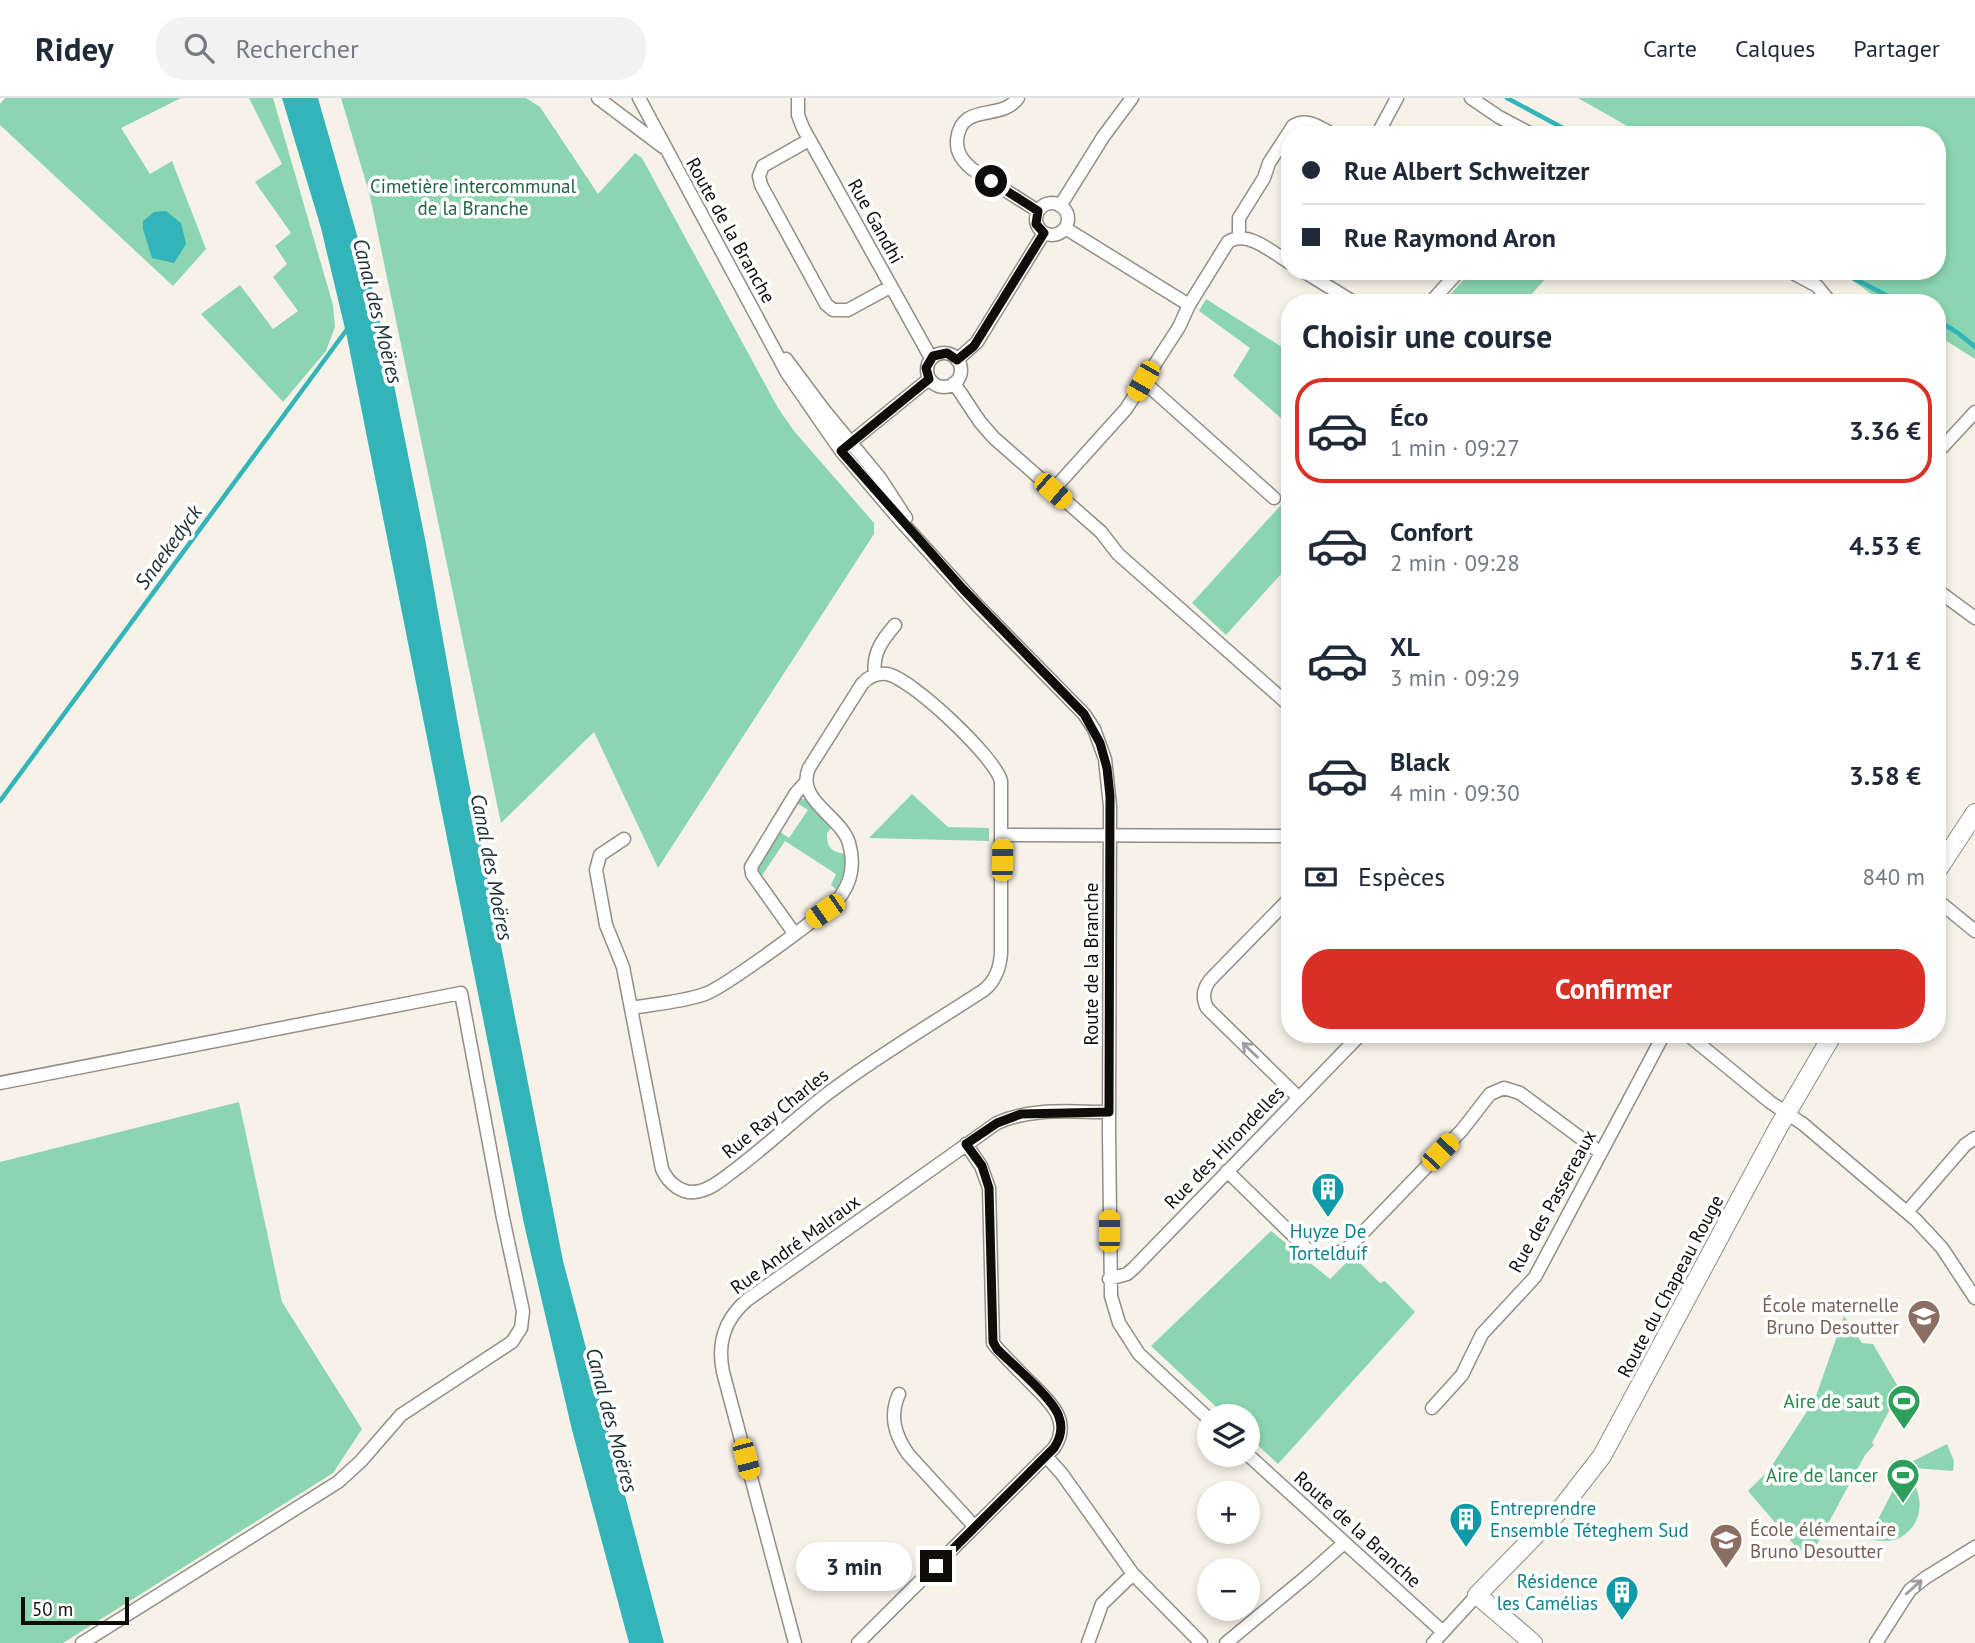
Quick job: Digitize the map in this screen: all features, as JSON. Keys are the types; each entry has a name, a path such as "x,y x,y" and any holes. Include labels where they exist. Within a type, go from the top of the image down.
{"street":[{"name":"Route de la Branche","path":"598,98 665,150"},
{"name":"Route de la Branche","path":"639,98 797,390 921,542 977,604 1069,696 1089,721 1100,743 1107,768 1110,836 1109,1279 1117,1317 1130,1342 1143,1359 1197,1408"},
{"name":"Rue Gandhi","path":"798,98 800,121 809,139 931,358"},
{"path":"1018,98 1006,110 981,113 968,119 960,131 958,149 963,161 972,169 1038,211"},
{"path":"1060,206 1103,137 1132,98"},
{"path":"1382,126 1396,98"},
{"path":"1471,98 1516,126"},
{"path":"1293,126 1308,122 1316,126"},
{"path":"809,139 761,169 759,180 767,197 830,309 848,310 890,287"},
{"path":"1239,237 1239,218 1281,144"},
{"path":"1050,203 1060,206 1067,214 1065,228 1056,235 1044,233 1036,224 1038,211 1050,203"},
{"path":"1065,228 1189,305"},
{"path":"957,360 977,342 1044,233"},
{"path":"1053,491 1122,415 1179,327 1189,305 1228,242 1239,237 1254,242 1281,258"},
{"path":"1318,280 1340,294"},
{"path":"1438,294 1451,280"},
{"path":"1806,280 1817,286 1824,294"},
{"path":"944,353 957,360 961,371 954,383 941,387 929,379 926,368 931,358 944,353"},
{"path":"846,447 929,379"},
{"path":"1143,381 1274,498"},
{"path":"954,383 989,433 1101,532 1118,554 1201,628 1281,692"},
{"path":"1946,443 1975,412"},
{"path":"1946,597 1975,618"},
{"path":"794,933 752,874 751,867 796,793 806,782 809,768 862,684 875,675 875,653 895,625"},
{"name":"Rue Ray Charles","path":"624,839 600,855 596,870 606,925 622,962 662,1169 678,1188 693,1193 719,1182 838,1086 988,987 1001,962 1003,835 1001,781 994,764 925,697 891,675 875,675"},
{"path":"631,1008 710,992 835,903 848,884 852,868 849,843 843,830 813,798 806,782"},
{"path":"1946,857 1975,813"},
{"path":"1003,835 1281,836"},
{"path":"1281,907 1210,980 1205,988 1204,998 1210,1011 1299,1098"},
{"path":"1946,907 1975,931"},
{"path":"0,1083 461,993 523,1311 521,1328 512,1342 401,1415 344,1478 82,1643"},
{"name":"Rue des Hirondelles","path":"1109,1279 1130,1271 1352,1043"},
{"name":"Rue des Passereaux","path":"1432,1408 1462,1375 1482,1334 1535,1277 1659,1043"},
{"path":"1698,1043 1803,1124 1907,1212 1937,1242 1975,1298"},
{"name":"Route du Chapeau Rouge","path":"1477,1595 1574,1493 1606,1449 1787,1113 1828,1043"},
{"path":"1227,1171 1307,1249 1326,1256 1349,1247 1462,1130 1487,1096 1496,1090 1508,1088 1520,1093 1601,1153"},
{"name":"Rue André Malraux","path":"795,1643 723,1372 721,1356 724,1331 733,1314 747,1300 997,1123 1021,1114 1109,1112"},
{"path":"1907,1212 1965,1145 1975,1138"},
{"path":"858,1643 1059,1440 1060,1420 1054,1406 993,1342 989,1188 982,1166 966,1144"},
{"path":"899,1394 894,1405 893,1420 901,1444 975,1527"},
{"path":"1046,1456 1062,1474 1133,1574 1201,1643"},
{"name":"Route de la Branche","path":"1260,1466 1443,1632"},
{"path":"1226,1643 1344,1543"},
{"path":"1876,1643 1910,1590 1975,1547"},
{"path":"1088,1643 1102,1604 1133,1574"},
{"path":"1433,1643 1477,1595 1533,1643"}],"green space":[{"path":"5,98 181,98 121,128 150,174 172,161 206,249 173,286 0,125 0,104"},
{"path":"249,98 273,98 333,305 335,327 326,351 283,402 201,314 240,285 273,329 298,311 273,277 287,264 275,246 291,233 255,182 282,164"},
{"name":"Cimetière intercommunal de la Branche","path":"341,98 526,98 540,107 598,194 635,153 642,158 778,408 794,431 874,523 874,534 658,868 594,732 501,823 370,196"},
{"path":"1578,98 1975,98 1975,359 1946,341 1946,294 1871,294 1852,280 1946,280 1946,126 1627,126"},
{"path":"1464,280 1544,280 1532,294 1450,294"},
{"path":"1206,299 1281,346 1281,418 1233,376 1250,348 1199,311"},
{"path":"1281,505 1281,574 1226,635 1192,603"},
{"path":"912,794 948,827 989,828 989,841 869,838"},
{"path":"800,799 806,799 833,826 827,833 828,842 837,852 846,854 846,868 837,890 831,885 836,874 785,841 761,877 757,865 779,831 789,838 808,810 797,803"},
{"path":"239,1102 282,1302 362,1429 333,1473 63,1643 0,1643 0,1162"},
{"path":"1271,1231 1330,1279 1353,1256 1380,1283 1385,1281 1415,1312 1278,1464 1260,1447 1260,1404 1213,1404 1151,1346"},
{"path":"1844,1316 1862,1343 1873,1344 1900,1390 1872,1443 1874,1445 1865,1455 1808,1561 1748,1491 1769,1470 1815,1399"},
{"name":"Aire de lancer","path":"1947,1444 1954,1461 1953,1471 1901,1467"},
{"name":"Aire de lancer","path":"1903,1471 1915,1486 1918,1495 1919,1514 1915,1523 1897,1539 1868,1539"}],"water":[{"path":"282,98 318,98 374,295 426,544 463,752 563,1261 664,1643 629,1643 572,1430 524,1224 347,337 321,228"},
{"path":"166,211 181,223 186,244 174,263 152,258 143,229 143,221 154,212"}],"waterway":[{"name":"Snaekedyck","path":"1507,98 1559,126"},
{"name":"Snaekedyck","path":"1857,280 1884,294"},
{"name":"Snaekedyck","path":"1946,326 1975,347"},
{"name":"Snaekedyck","path":"0,801 348,328"}],"place":[{"name":"Huyze De Tortelduif","path":"1328,1219"},
{"name":"École maternelle Bruno Desoutter","path":"1924,1346"},
{"name":"Aire de saut","path":"1904,1431"},
{"name":"Aire de lancer","path":"1903,1505"},
{"name":"Entreprendre Ensemble Téteghem Sud","path":"1466,1549"},
{"name":"École élémentaire Bruno Desoutter","path":"1726,1570"},
{"name":"Résidence les Camélias","path":"1622,1622"}],"route":[{"path":"936,1566 1054,1448 1061,1430 1059,1415 1054,1406 993,1342 989,1188 982,1166 966,1144 997,1123 1021,1114 1109,1112 1110,796 1107,768 1097,736 1078,706 963,589 841,451 929,379 926,368 933,356 947,353 957,360 974,346 1044,233 1036,224 1038,211 991,181"}],"water label":[{"name":"Canal des Moëres","path":"378,311"},
{"name":"Canal des Moëres","path":"492,867"},
{"name":"Canal des Moëres","path":"612,1420"}]}
